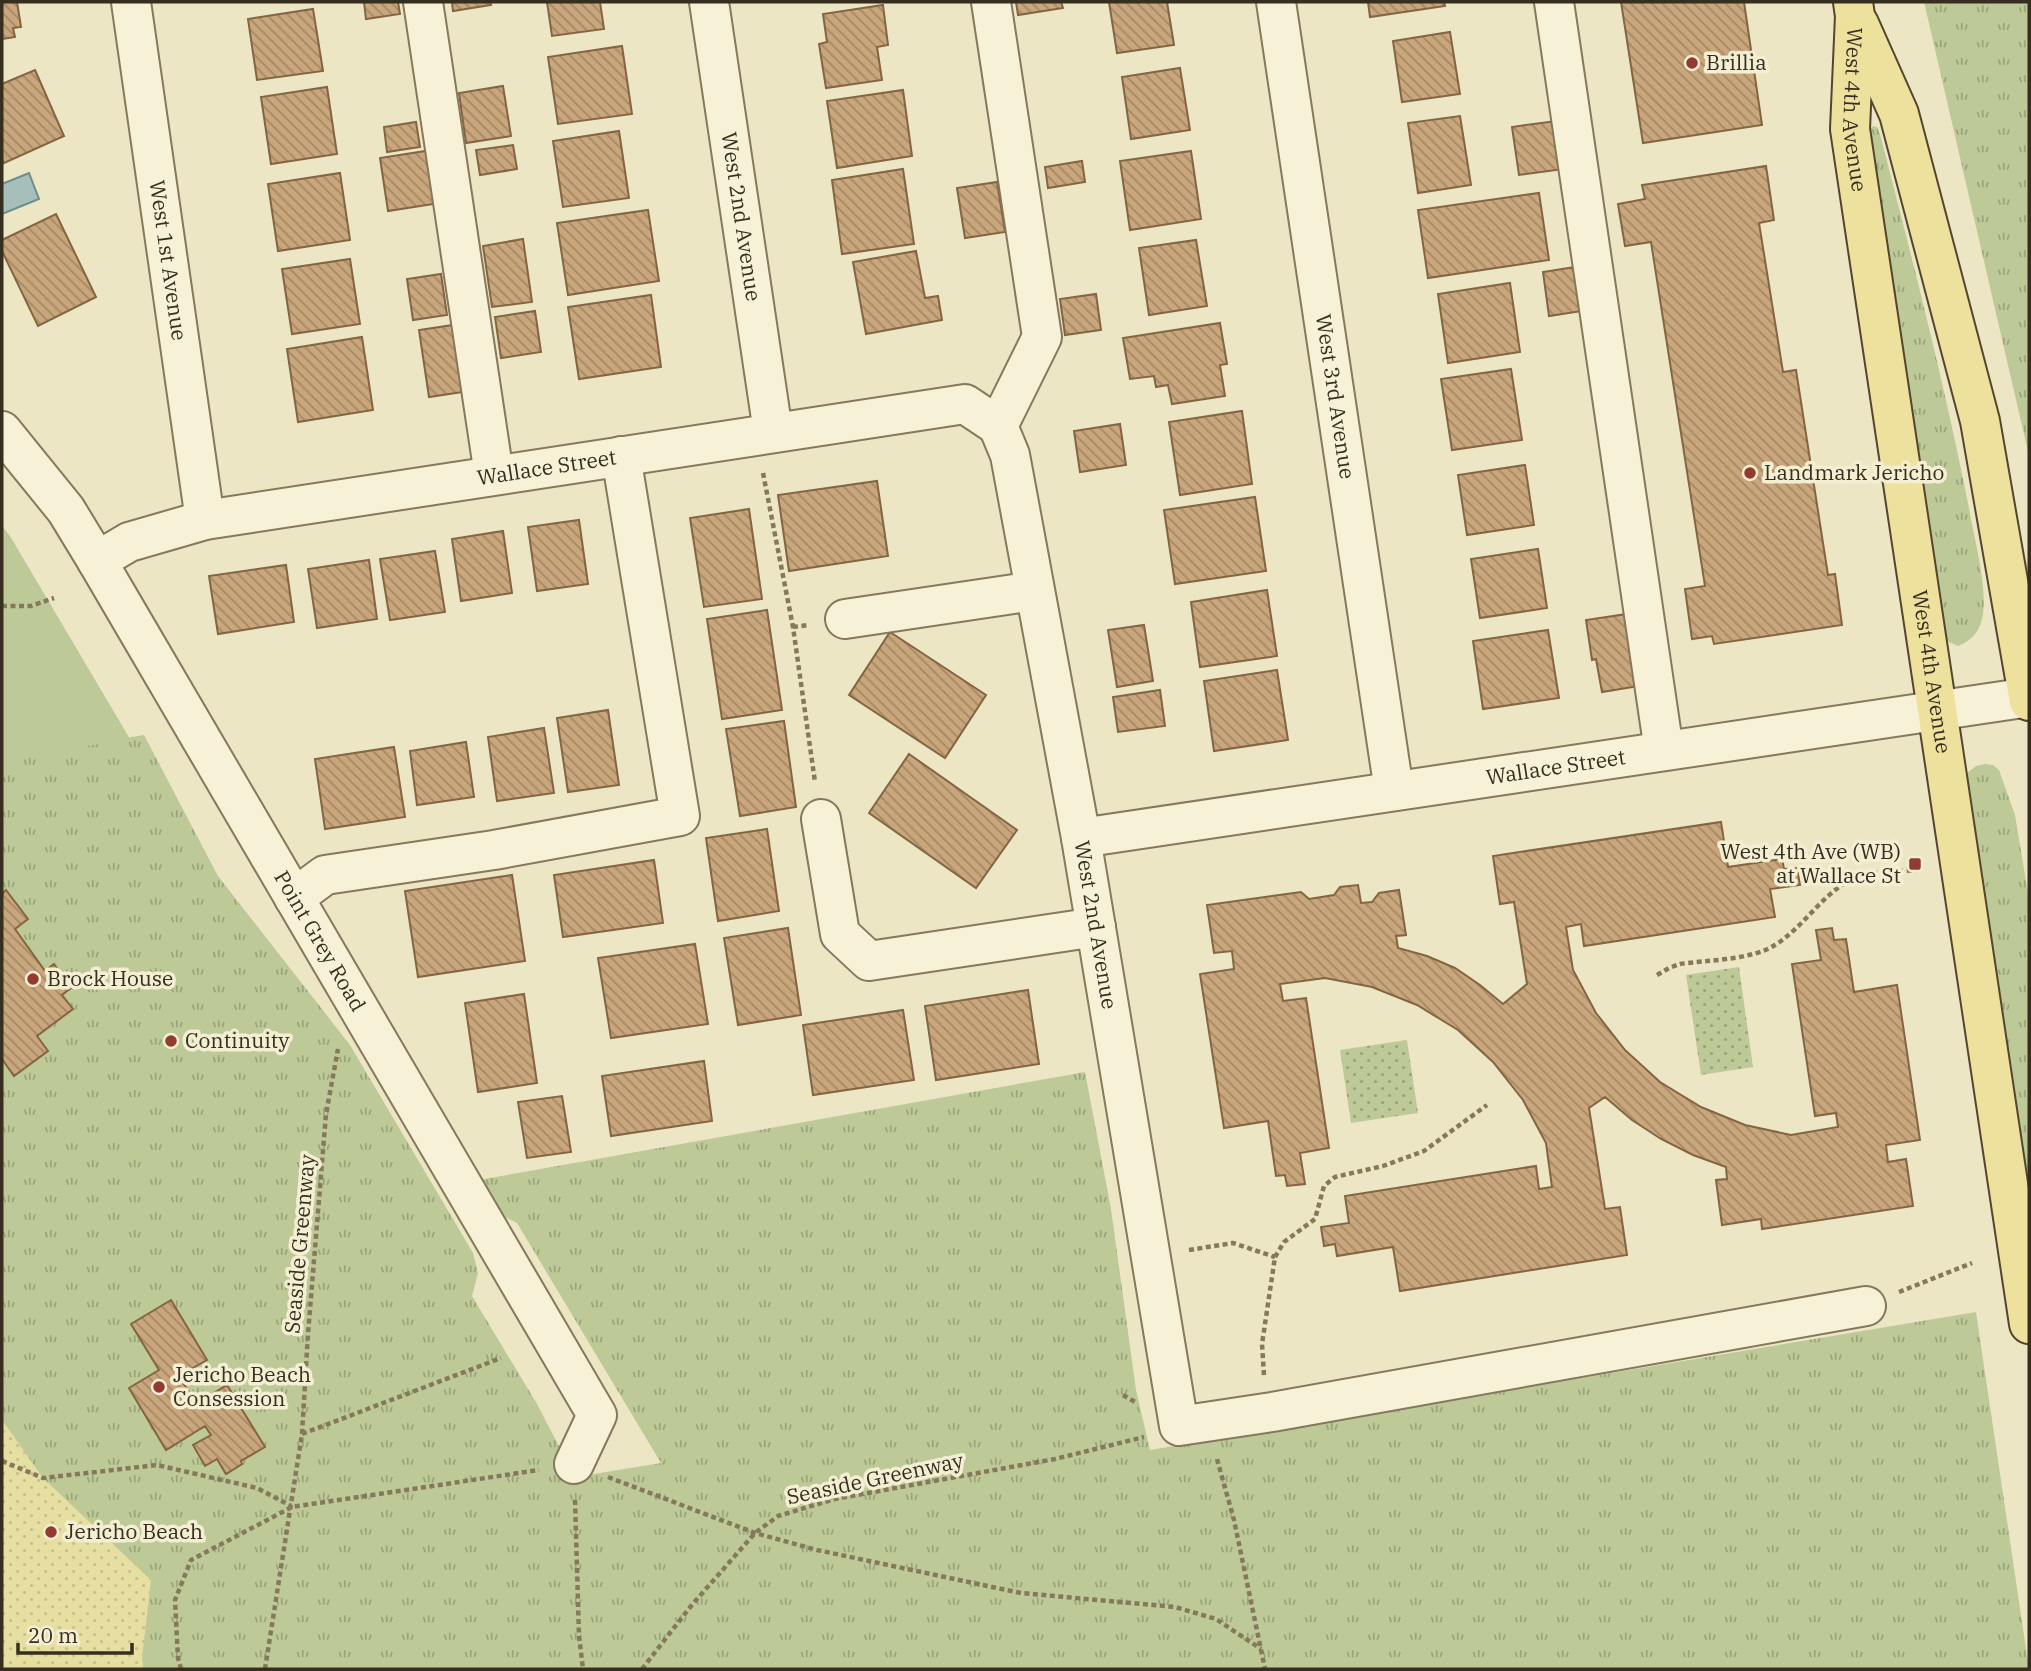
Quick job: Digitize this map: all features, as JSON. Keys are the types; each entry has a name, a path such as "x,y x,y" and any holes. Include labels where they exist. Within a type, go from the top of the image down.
{"main road":[{"name":"West 4th Avenue","path":"1854,9 1899,114 1980,421 2029,699"},
{"name":"West 4th Avenue","path":"1854,9 1850,129 2029,1324"}],"street":[{"name":"West 1st Avenue","path":"131,2 205,520"},
{"path":"423,2 494,475"},
{"name":"West 2nd Avenue","path":"709,2 767,449"},
{"path":"991,2 1042,337 998,426"},
{"name":"West 3rd Avenue","path":"1276,2 1395,791"},
{"path":"1554,2 1664,751"},
{"name":"Wallace Street","path":"97,561 129,542 205,520 621,456 767,449 965,404 998,426"},
{"name":"West 2nd Avenue","path":"998,426 1010,455 1081,838 1178,1426"},
{"name":"Point Grey Road","path":"2,431 66,510 97,561 597,1415 574,1464"},
{"path":"294,898 325,875 494,850 680,816 621,456"},
{"path":"845,619 1034,591"},
{"name":"Wallace Street","path":"1081,838 1937,710 2029,699"},
{"path":"821,819 840,934 869,961 1096,927"},
{"path":"1178,1426 1272,1412 1866,1306"}],"path":[{"path":"767,449 821,819"},
{"path":"2,606 31,606 54,598"},
{"path":"1657,975 1680,964 1759,953 1774,946 1799,927 1829,895 1853,878 1916,870"},
{"name":"Seaside Greenway","path":"265,1669 302,1434 326,1114 335,1071"},
{"path":"1272,1412 1265,1385 1262,1344 1275,1256 1284,1242 1315,1219 1324,1186 1335,1177 1383,1166 1424,1151 1487,1105"},
{"path":"1150,1256 1233,1243 1275,1256"},
{"path":"1866,1306 1972,1263"},
{"path":"302,1434 501,1358"},
{"path":"1178,1426 1214,1446 1234,1520 1265,1669"},
{"name":"Seaside Greenway","path":"642,1669 691,1606 755,1533 778,1516 835,1499 1055,1459 1178,1426"},
{"path":"2,1461 43,1478 158,1465 257,1488 292,1507"},
{"path":"574,1464 579,1636 583,1669"},
{"path":"181,1669 178,1658 176,1600 191,1560 292,1507 574,1464 755,1533 817,1550 1021,1593 1175,1607 1216,1619 1261,1649"}],"green space":[{"path":"1924,2 2029,2 2029,456"},
{"path":"1873,126 1877,127 1880,134 1927,320 1980,564 1984,594 1982,619 1974,636 1958,646 1949,642 1944,635 1868,132"},
{"path":"2,526 10,536 130,739 2,760"},
{"path":"144,735 218,876 350,1045 473,1253 478,1273 472,1296 537,1404 575,1477 661,1463 517,1223 501,1215 479,1180 1085,1072 1111,1209 1136,1390 1150,1450 1976,1312 2029,1669 2,1669 2,758"},
{"path":"1993,765 1999,770 2015,815 2029,899 2029,1208 1967,785 1967,773 1976,766"},
{"path":"1739,967 1753,1067 1701,1075 1686,975"},
{"path":"1407,1040 1418,1113 1351,1123 1340,1050"}],"sand":[{"name":"Jericho Beach","path":"2,1420 43,1478 151,1580 143,1669 2,1669"}],"water":[{"path":"29,173 39,199 2,214 2,184"}],"building":[{"path":"2,2 17,2 21,27 13,28 15,37 2,39"},
{"path":"364,2 398,2 400,14 366,19"},
{"path":"452,2 490,2 491,5 453,11"},
{"path":"547,2 600,2 604,29 552,36"},
{"path":"1016,2 1061,2 1063,8 1018,15"},
{"path":"1109,2 1167,2 1174,45 1117,53"},
{"path":"1368,2 1444,2 1445,6 1370,17"},
{"name":"Brillia","path":"1621,2 1744,2 1762,125 1643,143"},
{"path":"883,5 888,45 877,47 882,80 826,88 819,44 827,42 823,14"},
{"path":"313,9 323,71 257,80 248,19"},
{"path":"1450,32 1460,94 1402,102 1393,41"},
{"path":"622,46 632,114 558,124 548,57"},
{"path":"1180,68 1190,130 1131,139 1122,77"},
{"path":"35,70 64,136 2,164 2,84"},
{"path":"503,86 511,136 466,143 459,93"},
{"path":"327,87 337,154 271,164 261,97"},
{"path":"903,90 912,156 837,168 827,101"},
{"path":"1460,116 1471,185 1418,193 1408,123"},
{"path":"1556,121 1564,169 1519,175 1512,127"},
{"path":"416,122 420,147 387,152 384,127"},
{"path":"619,131 629,198 563,207 553,141"},
{"path":"513,145 517,169 480,175 476,150"},
{"path":"432,150 440,203 388,211 380,158"},
{"path":"1191,151 1201,219 1130,230 1120,161"},
{"path":"1082,161 1085,182 1048,188 1045,167"},
{"name":"Landmark Jericho","path":"1766,166 1774,220 1759,223 1783,372 1796,370 1828,575 1835,574 1842,625 1714,644 1712,636 1692,639 1685,589 1705,586 1651,242 1625,246 1618,204 1645,199 1642,185"},
{"path":"903,169 914,244 842,254 832,180"},
{"path":"340,173 350,240 278,251 268,184"},
{"path":"997,182 1005,232 965,238 957,188"},
{"path":"1539,193 1549,260 1428,278 1418,210"},
{"path":"648,210 659,281 568,295 557,223"},
{"path":"56,214 96,297 38,326 2,251 2,240"},
{"path":"523,239 532,302 492,307 483,246"},
{"path":"1196,240 1207,306 1149,315 1139,248"},
{"path":"916,251 925,298 938,296 942,320 866,334 853,262"},
{"path":"350,259 360,324 292,334 282,269"},
{"path":"1575,267 1582,311 1549,316 1543,272"},
{"path":"441,274 447,315 413,320 407,279"},
{"path":"1510,283 1520,352 1448,363 1438,294"},
{"path":"1096,294 1101,330 1065,335 1060,299"},
{"path":"651,295 661,367 579,379 568,307"},
{"path":"535,311 541,352 501,358 495,317"},
{"path":"1220,323 1227,364 1220,365 1225,396 1172,404 1168,385 1156,387 1154,376 1130,379 1123,338"},
{"path":"453,325 463,392 429,397 419,330"},
{"path":"362,337 373,410 298,422 287,349"},
{"path":"1511,369 1522,440 1452,450 1441,379"},
{"path":"1242,411 1252,484 1180,495 1169,422"},
{"path":"1120,424 1126,465 1080,472 1074,431"},
{"path":"1525,465 1534,525 1467,535 1458,475"},
{"path":"877,481 888,556 789,571 778,495"},
{"path":"1255,497 1266,571 1175,584 1164,510"},
{"path":"749,509 762,599 704,607 690,518"},
{"path":"579,520 588,584 537,591 528,527"},
{"path":"503,531 512,593 461,601 452,539"},
{"path":"1538,549 1547,608 1480,618 1471,559"},
{"path":"435,551 445,612 390,620 380,559"},
{"path":"369,560 377,619 317,628 308,569"},
{"path":"286,565 294,622 218,634 209,576"},
{"path":"1267,590 1277,656 1200,667 1191,602"},
{"path":"767,610 782,710 722,719 707,619"},
{"path":"1627,614 1639,686 1602,692 1596,659 1592,660 1586,620"},
{"path":"1144,625 1153,681 1117,687 1108,630"},
{"path":"1548,630 1559,698 1483,709 1473,641"},
{"path":"890,632 986,695 945,758 849,695"},
{"path":"1277,670 1288,740 1214,751 1204,681"},
{"path":"1160,690 1165,726 1118,732 1113,697"},
{"path":"608,710 619,785 568,792 557,718"},
{"path":"784,721 796,807 740,816 726,729"},
{"path":"544,728 554,793 497,801 488,737"},
{"path":"466,742 474,797 417,805 410,751"},
{"path":"394,747 405,817 325,829 315,759"},
{"path":"909,754 1017,830 976,888 869,813"},
{"path":"1721,822 1728,867 1782,859 1784,869 1797,868 1800,885 1770,889 1775,917 1584,946 1581,924 1566,927 1573,970 1596,1013 1625,1050 1660,1082 1701,1107 1745,1125 1791,1135 1838,1127 1836,1113 1815,1116 1792,964 1821,960 1816,930 1832,928 1834,940 1846,939 1854,992 1897,985 1920,1140 1886,1145 1888,1162 1906,1159 1913,1206 1762,1229 1761,1219 1722,1225 1716,1180 1727,1179 1726,1167 1661,1139 1632,1120 1605,1097 1589,1108 1605,1209 1620,1207 1627,1255 1400,1291 1393,1247 1337,1256 1335,1244 1324,1246 1321,1227 1349,1223 1345,1196 1536,1166 1539,1189 1552,1187 1546,1143 1523,1100 1493,1062 1458,1030 1417,1005 1372,987 1325,978 1280,984 1283,1001 1306,998 1329,1148 1300,1153 1305,1184 1287,1186 1285,1175 1276,1176 1268,1121 1224,1128 1200,974 1234,969 1232,951 1214,953 1207,905 1301,892 1309,899 1334,895 1340,887 1358,885 1361,903 1372,902 1379,893 1399,890 1406,935 1396,936 1398,948 1455,968 1503,1004 1527,984 1514,902 1500,904 1493,856"},
{"path":"767,829 779,911 718,921 706,838"},
{"path":"654,860 663,923 563,937 554,875"},
{"path":"512,875 525,961 418,977 405,891"},
{"name":"Brock House","path":"6,890 28,919 15,929 45,971 54,964 71,988 62,995 73,1009 37,1036 48,1051 14,1076 2,1059 2,894"},
{"path":"788,928 801,1015 738,1025 724,938"},
{"path":"695,944 708,1024 611,1038 598,958"},
{"path":"1028,990 1039,1064 936,1080 925,1006"},
{"path":"524,994 537,1083 478,1092 465,1003"},
{"path":"903,1010 914,1080 813,1095 803,1025"},
{"path":"704,1061 712,1121 611,1136 602,1076"},
{"path":"562,1096 571,1152 527,1158 518,1102"},
{"name":"Jericho Beach Consession","path":"171,1300 207,1360 179,1376 196,1404 227,1385 265,1447 241,1461 242,1464 226,1474 217,1459 205,1466 193,1445 211,1435 205,1426 166,1450 129,1388 159,1370 131,1324"}],"place":[{"name":"Brillia","path":"1692,63"},
{"name":"Landmark Jericho","path":"1750,473"},
{"name":"West 4th Ave (WB) at Wallace St","path":"1915,864"},
{"name":"Brock House","path":"33,979"},
{"name":"Continuity","path":"171,1041"},
{"name":"Jericho Beach Consession","path":"159,1387"},
{"name":"Jericho Beach","path":"51,1532"}]}
